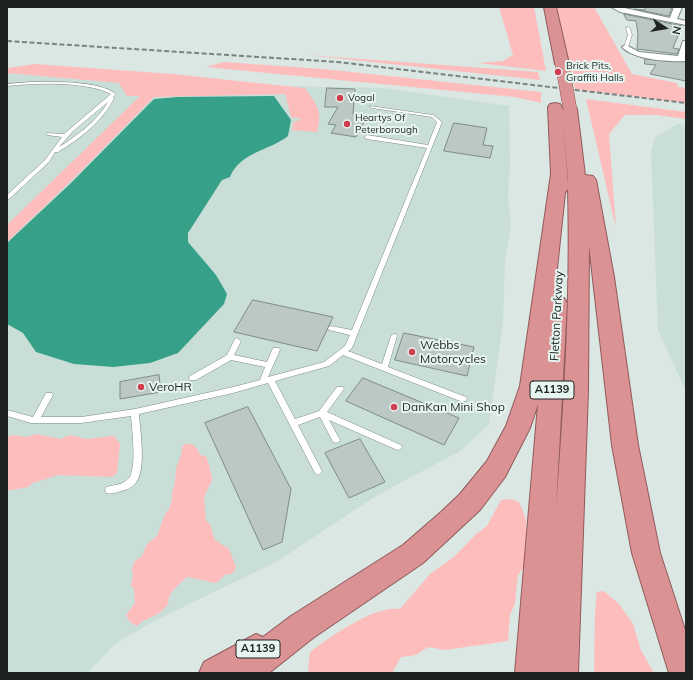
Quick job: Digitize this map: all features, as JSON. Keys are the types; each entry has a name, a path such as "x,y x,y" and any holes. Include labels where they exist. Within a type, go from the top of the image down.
{"highway":[{"name":"Fletton Parkway","path":"538,7 556,64"},
{"name":"Fletton Parkway","path":"550,7 556,64 565,113 579,262 572,502 564,607 562,673"},
{"name":"Fletton Parkway","path":"531,673 535,603 554,373 560,258 559,174 565,113"},
{"name":"A1139","path":"565,113 587,183 593,213 604,277 625,445 646,552 679,660 685,673"},
{"name":"A1139","path":"243,673 302,627 413,554 432,538 451,521 483,486 508,449 527,407 532,386 559,174"},
{"name":"A1139","path":"215,673 302,627"}],"street":[{"path":"615,7 620,10 686,23"},
{"path":"673,20 678,7"},
{"path":"626,48 637,54 675,59 685,58 682,54 686,44"}],"lane":[{"path":"626,48 630,35 628,28"},
{"path":"7,85 42,82 105,89 114,94 108,107 99,118 81,134 55,152"},
{"path":"7,198 47,161 55,152 65,136 94,109 112,98"},
{"path":"7,413 35,420 81,420 135,412 326,364 348,348 440,122 432,116 372,107"},
{"path":"48,134 65,136"},
{"path":"367,137 430,147"},
{"path":"331,328 354,333"},
{"path":"384,368 394,336"},
{"path":"193,378 230,357 237,341"},
{"path":"276,350 270,365 267,380 293,423 318,471"},
{"path":"343,352 463,399"},
{"path":"230,357 270,365"},
{"path":"293,423 322,412 340,389"},
{"path":"35,420 49,395"},
{"path":"109,490 123,488 133,480 136,468 135,412"},
{"path":"322,412 336,440"},
{"path":"322,412 398,447"}],"shaded area":[{"path":"499,7 534,7 546,71 478,63 503,61 513,55"},
{"path":"557,7 594,7 632,74 677,83 678,87 686,88 686,103 575,89"},
{"path":"307,55 538,72 540,80"},
{"path":"224,62 323,69 541,92 541,103 515,97 206,67"},
{"path":"35,64 172,74 305,88 318,108 319,125 317,132 292,130 294,122 302,119 291,117 285,94 154,97 78,174 7,242 7,225 140,96 127,96 119,83 7,73 7,68"},
{"path":"7,73 119,83 383,88 509,106 510,164 508,194 511,226 505,259 503,322 489,424 460,451 376,496 276,562 154,621 115,644 87,673 7,673"},
{"path":"274,96 291,120 288,136 248,157 241,162 230,177 222,180 188,233 188,242 216,275 227,294 224,304 178,353 150,363 113,367 74,364 36,352 23,333 7,324 7,243 70,184 154,99 178,97"},
{"path":"586,99 686,112 686,119 657,115 625,115 609,134 616,228"},
{"path":"677,124 686,125 686,391 658,330 651,152 655,138"},
{"path":"37,434 60,439 70,435 86,439 114,436 120,444 117,473 112,477 58,475 33,483 28,487 7,491 7,438 12,435 27,437"},
{"path":"185,444 193,445 198,450 200,455 206,456 212,480 204,497 206,521 210,524 215,540 229,549 236,568 232,574 226,574 216,583 188,577 172,592 168,604 161,612 143,621 137,626 130,622 126,615 135,603 134,588 131,586 133,576 132,568 135,561 142,556 147,544 157,536 165,514 169,509 175,482 176,469 182,452 182,447"},
{"path":"511,499 519,502 526,519 526,564 518,575 515,603 510,615 508,641 445,650 428,647 416,655 401,657 392,673 310,673 308,670 310,652 329,638 365,617 389,609 400,609 430,574 455,556 476,534 487,526 501,500"},
{"path":"604,591 619,604 633,624 641,650 654,673 594,673 595,612 597,592"}],"building":[{"path":"645,7 672,7 669,16 634,9 645,10"},
{"path":"624,14 682,26 673,48 679,49 677,54 637,49 638,33 636,21 627,20"},
{"path":"645,59 686,62 686,81 650,74 656,65 645,64"},
{"path":"327,88 355,89 353,114 367,116 356,137 331,133 336,125 328,124 338,107 325,107"},
{"path":"454,123 487,128 483,145 493,146 490,158 444,151"},
{"path":"253,300 333,317 317,351 234,332"},
{"path":"404,333 474,347 467,376 395,360"},
{"path":"159,375 161,392 120,399 120,382"},
{"path":"363,378 459,418 444,445 346,401"},
{"path":"248,407 291,489 282,542 263,550 205,423"},
{"path":"360,439 385,482 349,498 325,453"}],"railway":[{"path":"7,41 338,62 686,103"}],"place":[{"name":"Brick Pits, Graffiti Halls","path":"558,72"},
{"name":"Vogal","path":"340,98"},
{"name":"Heartys Of Peterborough","path":"347,124"},
{"name":"Webbs Motorcycles","path":"412,352"},
{"name":"VeroHR","path":"141,387"},
{"name":"DanKan Mini Shop","path":"394,407"}]}
